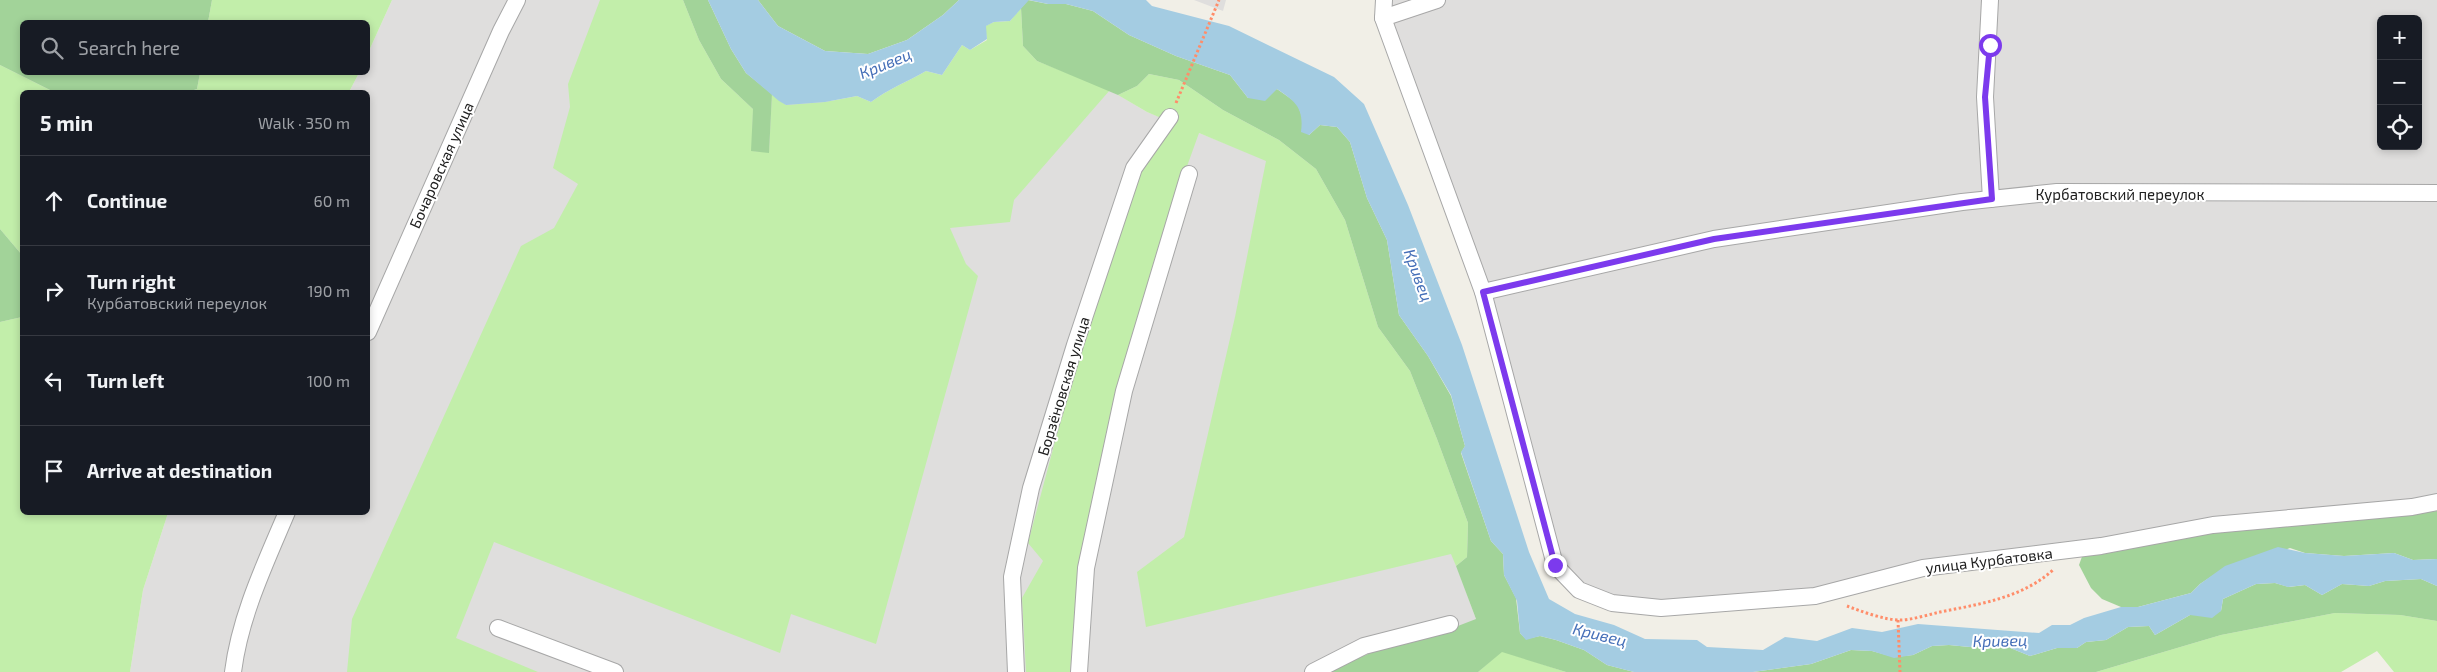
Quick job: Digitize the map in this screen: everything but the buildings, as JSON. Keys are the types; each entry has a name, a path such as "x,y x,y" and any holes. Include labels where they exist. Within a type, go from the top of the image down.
{"street":[{"name":"Бочаровская улица","path":"370,327 501,31 517,0"},
{"path":"1384,0 1383,18 1483,292"},
{"path":"1383,18 1437,0"},
{"path":"1990,0 1985,97 1992,199"},
{"name":"Борзёновская улица","path":"1016,672 1012,577 1031,488 1075,345 1134,168 1170,117"},
{"path":"1079,672 1086,568 1124,391 1189,174"},
{"name":"Курбатовский переулок","path":"1483,292 1714,239 1992,199 2057,192 2437,193"},
{"name":"улица Курбатовка","path":"1483,292 1555,565 1579,590 1612,603 1661,608 1815,596 1923,568 2076,549 2213,525 2412,507 2437,502"},
{"path":"234,672 236,650 247,612 286,515"},
{"path":"1313,672 1364,646 1450,624"},
{"path":"498,628 615,672"}],"path":[{"path":"1170,117 1219,0"},
{"path":"1842,605 1898,620 1988,602 2024,590 2040,582 2076,549"},
{"path":"1898,620 1900,672"}],"shaded area":[{"path":"392,0 625,0 670,93 945,106 1110,90 1147,112 1266,160 1452,554 1490,657 1524,672 130,672 143,590 167,515 370,515 370,90 350,90 358,75 370,75 370,49"},
{"path":"1194,0 1226,0 1223,11"},
{"path":"1379,0 2437,0 2437,504 2296,521 1674,610 1582,587 1553,556 1486,318"}],"green space":[{"path":"0,0 212,0 208,20 20,20 20,75 0,65"},
{"path":"212,0 392,0 370,49 370,20 208,20"},
{"path":"600,0 683,0 699,40 721,79 753,109 752,151 769,152 772,94 786,105 825,102 857,96 871,102 891,89 926,71 942,75 962,45 970,50 987,40 985,26 994,22 1010,21 1021,8 1023,46 1037,61 1110,90 1014,200 1010,222 950,228 966,264 978,276 876,644 791,614 780,653 494,542 456,638 538,672 347,672 352,619 521,246 554,228 578,184 553,168 570,107 568,84"},
{"path":"683,0 708,0 731,49 746,73 772,94 769,153 751,151 753,109 721,79 699,40"},
{"path":"758,0 959,0 943,15 907,40 868,54 825,51 778,26"},
{"path":"1028,0 1048,4 1066,4 1093,11 1129,35 1176,56 1230,75 1248,98 1277,89 1297,103 1309,135 1320,125 1337,127 1350,142 1367,198 1387,240 1399,315 1428,356 1451,396 1465,446 1461,453 1491,541 1503,554 1504,575 1516,598 1520,633 1526,639 1540,636 1556,640 1584,650 1607,665 1634,672 1566,672 1502,652 1478,672 1328,672 1377,650 1432,636 1476,619 1456,566 1467,557 1468,523 1410,371 1378,327 1345,220 1316,169 1279,140 1223,110 1179,80 1149,74 1137,86 1118,95 1037,61 1023,46 1021,8"},
{"path":"0,65 50,90 20,90 20,253 0,229"},
{"path":"1149,74 1179,80 1223,110 1279,140 1316,169 1345,220 1378,327 1410,371 1437,439 1468,523 1467,557 1456,566 1451,554 1146,627 1137,572 1184,537 1235,317 1266,161 1199,133 1181,183 1079,569 1070,672 1026,672 1022,598 1043,561 1028,543 1082,340 1140,173 1175,124 1147,112 1118,95 1137,86"},
{"path":"20,75 200,75 197,89 194,90 50,90"},
{"path":"200,75 358,75 350,90 194,90 197,89"},
{"path":"0,229 20,253 20,317 0,322"},
{"path":"20,317 20,515 167,515 143,590 130,672 0,672 0,322"},
{"path":"2437,511 2437,559 2413,560 2394,553 2344,556 2305,553 2290,548 2212,576 2191,593 2138,607 2121,607 2102,599 2091,588 2079,565 2084,551 2201,531"},
{"path":"2421,579 2437,586 2437,621 2400,615 2335,613 2221,635 2096,672 1753,672 1811,664 1851,650 1872,651 1894,657 1913,655 1932,646 1970,647 2003,645 2030,656 2057,648 2077,648 2086,642 2106,640 2128,627 2149,626 2155,635 2190,615 2221,611 2223,599 2256,584 2275,583 2289,587 2305,585 2322,595 2342,584 2369,586 2385,581"},
{"path":"2335,613 2400,615 2437,621 2437,672 2394,672 2377,651 2341,672 2096,672 2221,635"},
{"path":"1502,651 1566,672 1478,672"}],"water":[{"name":"Кривец","path":"708,0 758,0 778,26 825,51 868,54 907,40 943,15 959,0 1029,0 1010,21 994,22 986,26 987,39 970,50 962,45 942,75 926,71 891,89 871,102 857,96 825,102 786,105 746,73 731,49"},
{"name":"Кривец","path":"1029,0 1146,0 1152,6 1229,26 1334,77 1364,104 1408,205 1462,345 1529,552 1549,599 1575,614 1614,625 1645,639 1697,640 1707,647 1763,650 1785,637 1817,641 1852,628 1882,632 1918,624 2039,633 2052,625 2070,625 2084,618 2121,607 2138,607 2191,593 2225,566 2278,547 2305,553 2344,556 2394,553 2413,560 2437,559 2437,586 2421,579 2385,581 2369,586 2342,584 2322,595 2305,585 2288,587 2275,583 2256,584 2223,599 2221,611 2212,618 2190,615 2155,635 2149,626 2128,627 2106,640 2086,642 2077,648 2057,648 2030,656 2003,645 1970,647 1949,645 1932,646 1913,655 1894,658 1872,651 1851,650 1811,664 1753,672 1634,672 1607,665 1584,650 1556,640 1540,636 1526,640 1520,633 1517,601 1504,575 1503,554 1491,541 1461,452 1465,446 1451,395 1428,356 1399,315 1387,240 1367,198 1350,142 1337,127 1320,125 1309,135 1301,132 1300,111 1294,102 1277,89 1265,101 1248,98 1230,75 1176,56 1129,35 1093,11 1066,4 1048,4"}],"route":[{"path":"1555,565 1483,292 1714,239 1992,199 1987,149 1985,97 1990,45"}]}
